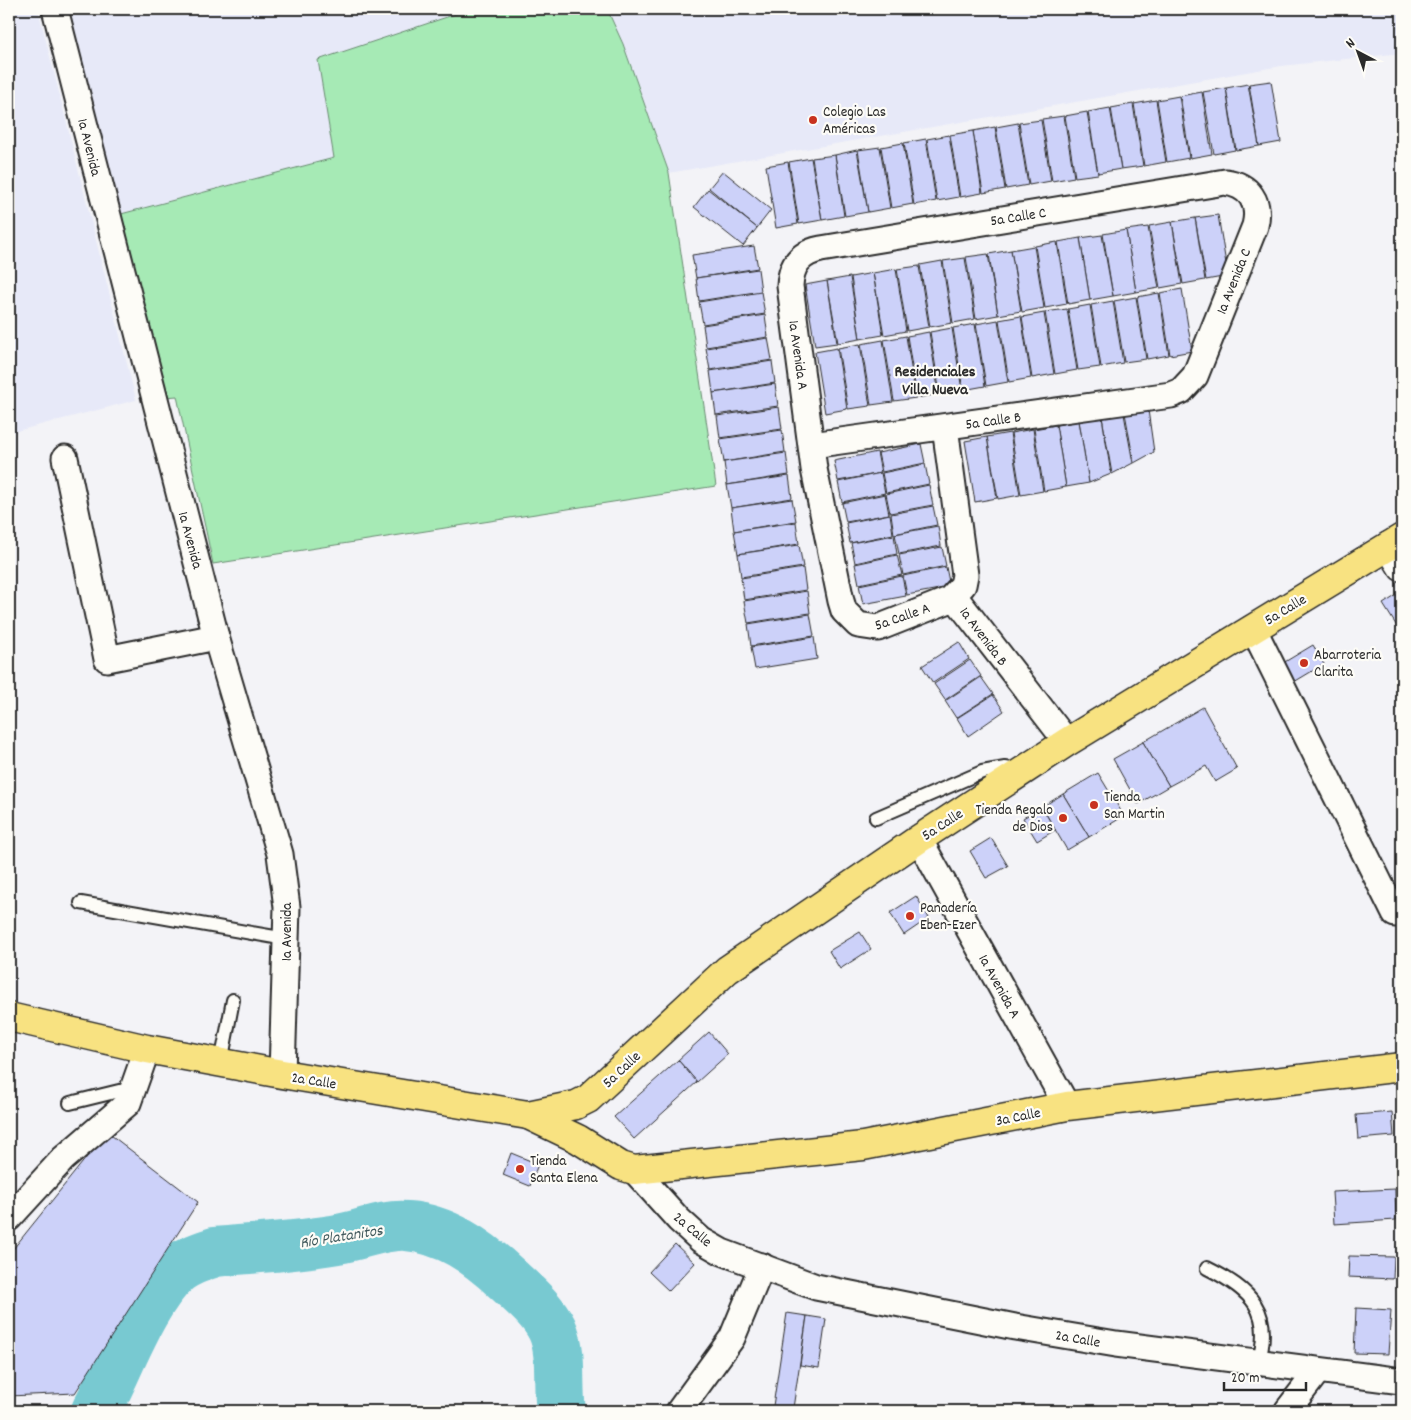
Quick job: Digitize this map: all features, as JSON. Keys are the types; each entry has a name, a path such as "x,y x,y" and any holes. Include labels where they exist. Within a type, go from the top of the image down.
{"main road":[{"name":"5a Calle","path":"528,1115 569,1107 588,1099 727,970 919,839 1067,742 1253,628 1398,551"},
{"name":"2a Calle","path":"9,1017 147,1049 221,1063 528,1115 600,1151 621,1166 634,1170"},
{"name":"3a Calle","path":"634,1170 863,1146 1067,1106 1402,1067"},
{"path":"588,1099 586,1118 590,1136 600,1151"}],"street":[{"name":"1a Avenida","path":"54,9 216,637 280,854 287,907 282,1074"},
{"name":"5a Calle C","path":"794,265 801,256 810,251 821,249 1225,182 1245,188"},
{"name":"1a Avenida C","path":"1194,376 1255,226 1257,206 1245,188"},
{"name":"1a Avenida A","path":"794,265 790,286 812,445"},
{"name":"5a Calle B","path":"812,445 1172,394 1181,391 1194,376"},
{"name":"1a Avenida B","path":"945,427 965,575 963,585 954,596 1067,742"},
{"name":"5a Calle A","path":"812,445 815,473 841,601 850,619 858,625 878,628 954,596"},
{"path":"66,458 107,659 216,637"},
{"path":"1253,628 1395,914"},
{"name":"1a Avenida A","path":"919,839 1067,1106"},
{"path":"9,1218 63,1159 124,1107 134,1090 147,1049"},
{"name":"2a Calle","path":"634,1170 679,1220 701,1240 722,1252 816,1287 1015,1327 1116,1344 1317,1372 1402,1381"},
{"path":"679,1411 732,1338 762,1266"},
{"path":"1287,1411 1317,1372"}],"lane":[{"path":"876,818 982,772 1005,768 1023,771"},
{"path":"81,903 286,939"},
{"path":"221,1063 233,1000"},
{"path":"70,1102 119,1091 134,1090"},
{"path":"1207,1268 1246,1291 1257,1307 1262,1319 1263,1339 1258,1364"}],"shaded area":[{"path":"9,9 38,9 136,400 9,433"},
{"path":"67,9 471,9 318,60 334,158 121,214"},
{"name":"Colegio Las Américas","path":"607,9 1402,9 1402,53 1281,66 669,173 623,44"}],"green space":[{"path":"471,9 607,9 623,44 669,173 716,486 213,564 177,396 166,397 121,214 334,158 318,60"}],"building":[{"path":"1271,81 1281,142 1259,146 1249,84"},
{"path":"1248,84 1259,146 1236,150 1226,88"},
{"path":"1226,88 1235,150 1214,154 1203,92"},
{"path":"1202,92 1212,154 1190,158 1180,96"},
{"path":"1179,96 1189,158 1167,162 1157,100"},
{"path":"1156,100 1166,162 1144,166 1134,104"},
{"path":"1133,104 1143,166 1121,169 1111,108"},
{"path":"1110,108 1121,169 1098,173 1088,112"},
{"path":"1087,112 1098,174 1075,177 1065,116"},
{"path":"1064,116 1074,177 1052,181 1042,119"},
{"path":"1041,120 1051,181 1029,185 1019,123"},
{"path":"1018,123 1028,185 1006,189 996,127"},
{"path":"995,127 1005,189 983,193 973,131"},
{"path":"973,131 982,193 960,197 950,135"},
{"path":"949,135 959,197 937,201 927,139"},
{"path":"926,139 936,201 914,205 904,143"},
{"path":"903,143 913,204 891,208 881,147"},
{"path":"880,147 890,208 868,212 858,150"},
{"path":"857,150 868,212 845,216 835,155"},
{"path":"835,155 844,216 822,220 812,158"},
{"path":"811,158 822,220 799,224 789,162"},
{"path":"788,162 798,224 776,228 766,166"},
{"path":"723,171 771,210 757,228 709,188"},
{"path":"708,189 757,228 743,246 694,207"},
{"path":"1218,215 1228,276 1206,280 1195,218"},
{"path":"1195,218 1205,280 1183,284 1172,222"},
{"path":"1172,222 1182,284 1160,288 1149,226"},
{"path":"1148,227 1159,288 1136,292 1126,230"},
{"path":"1126,230 1136,292 1113,296 1103,234"},
{"path":"1102,235 1113,296 1090,300 1080,238"},
{"path":"1080,238 1090,300 1068,304 1058,242"},
{"path":"1057,242 1067,304 1045,308 1035,246"},
{"path":"754,246 758,268 696,278 692,255"},
{"path":"1034,246 1044,308 1022,312 1011,250"},
{"path":"1011,250 1021,311 998,315 989,254"},
{"path":"988,254 998,315 976,319 966,257"},
{"path":"965,258 975,319 953,323 943,261"},
{"path":"942,261 952,323 930,327 920,265"},
{"path":"919,266 929,327 907,331 897,269"},
{"path":"758,269 761,291 699,301 696,278"},
{"path":"896,269 906,331 884,335 873,273"},
{"path":"873,273 883,335 860,339 851,277"},
{"path":"850,277 860,339 838,343 827,281"},
{"path":"827,281 837,343 815,346 805,285"},
{"path":"1182,289 1192,351 1170,355 1160,293"},
{"path":"761,292 765,314 703,324 699,302"},
{"path":"1159,293 1169,355 1147,359 1137,297"},
{"path":"1136,297 1146,359 1124,362 1114,301"},
{"path":"1113,301 1123,363 1101,367 1091,305"},
{"path":"1090,305 1100,367 1078,370 1068,309"},
{"path":"1067,309 1077,370 1055,374 1045,312"},
{"path":"1044,313 1054,374 1032,378 1022,317"},
{"path":"765,315 768,337 706,347 703,325"},
{"path":"1021,316 1031,378 1009,382 999,320"},
{"path":"998,320 1008,382 986,386 976,324"},
{"path":"975,324 985,386 963,390 953,328"},
{"path":"952,328 962,390 940,394 930,332"},
{"path":"929,332 939,394 917,398 907,336"},
{"path":"906,336 916,398 894,401 884,340"},
{"path":"768,338 772,360 710,370 706,348"},
{"path":"883,340 893,402 871,405 861,344"},
{"path":"860,344 870,406 848,409 838,348"},
{"path":"837,348 847,409 825,413 815,352"},
{"path":"772,361 775,383 713,393 710,371"},
{"path":"775,384 778,406 716,415 713,393"},
{"path":"779,407 782,429 720,438 717,416"},
{"path":"1148,410 1154,452 1134,463 1125,413"},
{"path":"1124,414 1133,463 1112,474 1102,417"},
{"path":"1102,417 1111,474 1089,483 1079,421"},
{"path":"1079,421 1089,483 1066,487 1056,425"},
{"path":"1056,425 1066,487 1044,491 1034,429"},
{"path":"1033,429 1043,491 1021,495 1011,433"},
{"path":"782,430 785,452 724,462 720,439"},
{"path":"1010,433 1020,495 998,499 987,437"},
{"path":"987,437 997,498 975,502 965,441"},
{"path":"921,444 925,463 882,472 878,453"},
{"path":"877,452 881,473 838,481 834,461"},
{"path":"786,453 789,475 727,485 724,462"},
{"path":"925,464 929,484 886,493 882,473"},
{"path":"881,473 885,493 842,502 838,482"},
{"path":"789,476 792,498 731,508 727,485"},
{"path":"929,485 933,505 890,513 886,494"},
{"path":"885,494 889,514 846,522 842,503"},
{"path":"792,499 796,521 734,531 731,508"},
{"path":"933,506 937,525 894,534 891,514"},
{"path":"890,514 893,534 850,543 846,523"},
{"path":"796,522 799,544 738,554 734,531"},
{"path":"938,526 941,546 899,554 895,534"},
{"path":"894,535 897,554 855,563 851,543"},
{"path":"799,545 803,567 741,577 738,554"},
{"path":"942,547 946,566 903,575 899,555"},
{"path":"897,555 902,575 859,584 855,564"},
{"path":"946,567 950,587 907,595 903,576"},
{"path":"803,568 806,590 744,600 741,578"},
{"path":"902,576 906,596 863,604 859,585"},
{"path":"807,591 810,613 748,623 744,601"},
{"path":"1397,595 1402,598 1402,625 1398,628 1383,604"},
{"path":"810,614 814,636 751,646 748,624"},
{"path":"814,637 817,659 755,669 751,647"},
{"path":"959,642 969,659 933,683 922,666"},
{"name":"Abarroteria Clarita","path":"1313,645 1324,664 1294,682 1283,663"},
{"path":"970,660 981,676 945,700 934,684"},
{"path":"981,677 993,694 956,718 945,701"},
{"path":"993,695 1004,711 968,736 957,718"},
{"path":"1203,707 1237,769 1215,782 1206,766 1169,786 1143,742"},
{"path":"1143,742 1169,786 1138,804 1113,759"},
{"name":"Tienda San Martin","path":"1098,773 1124,816 1089,837 1063,794"},
{"name":"Tienda Regalo de Dios","path":"1063,794 1089,837 1067,850 1042,807"},
{"path":"1042,807 1055,830 1037,841 1023,818"},
{"path":"991,838 1008,866 986,878 970,851"},
{"name":"Panadería Eben-Ezer","path":"916,896 929,918 904,935 890,913"},
{"path":"860,932 871,949 840,969 829,951"},
{"path":"709,1032 728,1054 697,1082 678,1060"},
{"path":"678,1060 697,1082 634,1139 614,1117"},
{"path":"1392,1112 1394,1136 1358,1139 1356,1115"},
{"path":"107,1132 198,1202 75,1393 9,1396 9,1254"},
{"name":"Tienda Santa Elena","path":"511,1153 538,1164 530,1186 503,1175"},
{"path":"1395,1189 1396,1220 1334,1224 1332,1192"},
{"path":"675,1244 695,1263 669,1291 649,1272"},
{"path":"1349,1256 1394,1257 1393,1279 1348,1277"},
{"path":"1356,1308 1391,1310 1388,1354 1354,1353"},
{"path":"787,1313 807,1316 793,1408 773,1406"},
{"path":"807,1316 826,1319 819,1368 800,1365"}],"waterway":[{"name":"Río Platanitos","path":"96,1411 141,1318 163,1284 176,1270 185,1264 215,1252 312,1243 399,1226 421,1228 461,1243 495,1268 537,1308 548,1322 555,1338 559,1359 561,1411"}],"place":[{"name":"Colegio Las Américas","path":"813,120"},
{"name":"Abarroteria Clarita","path":"1304,663"},
{"name":"Tienda San Martin","path":"1094,805"},
{"name":"Tienda Regalo de Dios","path":"1063,818"},
{"name":"Panadería Eben-Ezer","path":"910,916"},
{"name":"Tienda Santa Elena","path":"520,1169"}],"district":[{"name":"Residenciales Villa Nueva","path":"935,379"}]}
